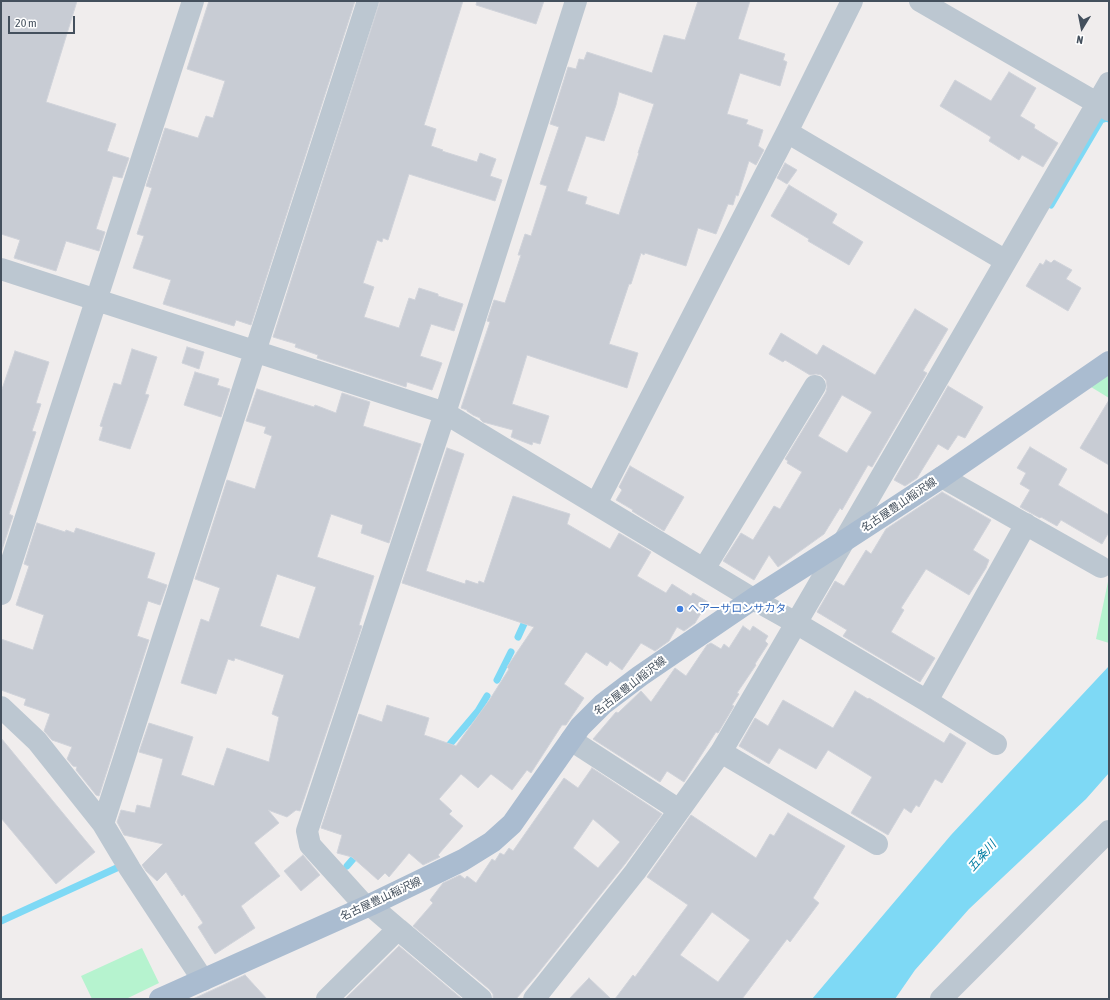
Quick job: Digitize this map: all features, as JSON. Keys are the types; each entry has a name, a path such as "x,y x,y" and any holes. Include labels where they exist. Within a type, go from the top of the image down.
{"main road":[{"name":"名古屋豊山稲沢線","path":"160,999 368,906 463,860 492,842 512,824 580,727 603,704 640,676 753,599 844,542 942,477 1109,362"}],"street":[{"path":"1,594 193,1"},
{"path":"103,824 368,1"},
{"path":"481,999 398,929 368,906 310,845 307,831 445,413 576,1"},
{"path":"596,504 787,132 852,1"},
{"path":"920,1 1103,107"},
{"path":"534,999 635,872 721,752 1006,261 1103,107 1109,83"},
{"path":"787,132 1006,261"},
{"path":"1,269 255,350 445,413 753,599 927,701 996,744"},
{"path":"704,569 815,386"},
{"path":"942,477 1101,567"},
{"path":"927,701 1026,524"},
{"path":"1,707 37,741 103,824 130,869 203,980"},
{"path":"571,740 679,810"},
{"path":"721,752 877,844"},
{"path":"941,999 1109,831"},
{"path":"326,999 398,929"}],"green space":[{"path":"1109,374 1109,398 1091,387"},
{"path":"1109,577 1109,643 1096,639"},
{"path":"142,948 159,983 126,999 92,999 81,976"}],"water":[{"name":"五条川","path":"1109,666 1109,773 1086,799 969,909 915,970 895,999 812,999 951,835"}],"building":[{"path":"1,1 77,1 46,102 116,124 107,151 129,158 122,178 113,176 96,229 105,232 99,251 66,241 56,271 14,258 20,240 1,234"},
{"path":"209,1 355,1 251,325 236,320 234,326 163,304 171,280 133,268 144,236 137,234 152,188 146,186 165,128 198,138 206,116 213,118 225,81 187,69"},
{"path":"380,1 463,1 424,125 436,129 431,146 477,162 480,153 496,159 490,176 502,180 495,201 409,174 388,240 383,238 382,242 377,240 363,283 374,287 364,317 399,328 409,298 415,300 419,288 463,304 454,331 431,324 420,356 442,363 432,390 407,382 406,387 317,358 318,355 295,347 296,344 273,337"},
{"path":"477,1 544,1 536,24 476,5"},
{"path":"698,1 750,1 738,39 785,54 783,60 787,62 780,86 740,73 727,114 748,120 746,124 763,130 758,146 764,150 756,165 749,161 738,196 736,195 733,205 728,204 716,234 698,228 686,266 641,253 609,344 638,353 627,388 527,355 512,404 549,416 540,444 533,442 532,445 511,437 513,430 483,422 480,418 461,408 490,322 487,321 494,300 505,303 521,255 518,255 525,234 531,236 547,186 540,184 559,127 550,124 568,67 576,69 579,59 584,60 587,52 652,73 664,35 685,40","holes":["619,92 654,104 619,215 585,204 587,197 567,191 586,136 604,141"]},
{"path":"1009,72 1036,88 1020,116 1035,125 1034,128 1058,143 1043,167 1022,155 1019,160 989,141 991,137 940,106 955,80 991,101"},
{"path":"785,163 797,170 787,184 777,178"},
{"path":"789,185 837,214 832,223 863,242 849,265 808,241 809,239 771,216"},
{"path":"1046,260 1051,263 1054,260 1072,270 1066,279 1081,288 1068,311 1026,286 1040,263 1043,265"},
{"path":"915,309 948,329 923,371 927,373 872,467 868,465 842,510 840,508 824,534 778,567 769,555 754,580 723,561 741,533 753,540 774,506 780,509 802,472 787,463 788,461 785,459 826,392 826,380 821,375 810,375 785,360 783,362 769,354 781,333 817,355 823,345 875,375","holes":["842,395 872,412 847,453 818,436"]},
{"path":"187,347 204,352 199,369 182,363"},
{"path":"132,349 157,357 145,394 149,395 130,449 99,440 103,427 100,426 114,383 121,385"},
{"path":"15,351 49,362 36,403 41,404 32,431 36,432 9,514 13,516 1,553 1,392"},
{"path":"195,372 219,379 217,385 230,389 221,417 184,405"},
{"path":"948,386 983,407 965,438 958,435 948,450 938,444 917,478 905,486 894,480"},
{"path":"257,389 314,407 315,405 336,413 342,393 370,402 363,426 421,444 389,543 361,533 363,525 331,514 317,557 374,576 359,625 362,626 300,811 296,810 287,817 268,810 279,823 254,843 280,876 241,906 255,928 215,954 198,927 203,923 184,894 182,896 166,872 157,881 142,865 163,844 124,835 117,822 121,810 135,813 137,805 150,808 163,759 139,752 149,723 193,737 181,775 214,786 227,748 269,762 279,717 272,714 284,675 235,658 234,661 228,659 216,694 181,683 201,619 209,622 220,588 195,579 227,480 255,489 272,436 264,433 266,427 246,421","holes":["277,574 316,587 299,639 260,626"]},
{"path":"1109,400 1109,465 1080,448"},
{"path":"1030,447 1067,469 1058,485 1109,515 1109,532 1102,544 1061,520 1057,526 1020,507 1030,490 1020,484 1026,473 1017,468"},
{"path":"447,448 464,454 426,571 465,584 466,580 478,584 479,581 484,583 513,496 570,514 567,524 610,549 619,533 651,552 637,576 666,593 672,584 691,596 693,593 708,602 695,623 684,631 677,627 669,641 655,651 641,643 622,670 610,661 607,666 586,652 564,684 584,698 566,725 562,725 531,773 527,770 512,790 491,774 478,788 461,774 439,799 452,811 449,814 463,826 438,855 440,857 423,865 409,853 389,877 385,873 378,880 352,857 337,853 342,835 321,828 359,714 382,722 387,705 429,718 424,735 456,746 490,699 509,669 507,667 534,627 402,583"},
{"path":"630,466 684,497 664,531 616,500 622,490 619,487"},
{"path":"942,492 991,520 973,550 989,560 986,568 969,595 926,569 901,608 904,610 891,632 935,658 920,682 843,636 847,630 817,612 835,581 844,586 866,550 871,554 886,529"},
{"path":"37,523 65,532 66,530 74,533 76,528 155,553 147,578 167,585 160,605 148,601 137,636 149,640 99,796 96,795 76,770 77,767 73,766 67,759 72,747 52,740 44,731 50,714 24,705 26,699 1,690 1,639 33,650 44,615 16,605 29,566 24,564"},
{"path":"743,626 750,631 753,626 768,636 765,641 768,644 737,693 739,694 732,705 734,706 718,733 716,732 684,782 667,771 660,782 593,739 616,712 618,713 641,691 651,702 675,668 686,676 707,645 711,643 721,649 724,644 729,648"},
{"path":"855,691 944,743 950,733 966,743 942,783 935,779 919,807 916,805 911,813 904,808 888,835 851,813 872,777 828,750 816,769 779,748 769,764 739,746 755,718 768,726 783,700 833,728"},
{"path":"1,738 95,852 56,884 1,818"},
{"path":"592,768 662,814 625,864 516,999 493,999 493,994 489,989 413,926 433,903 430,900 443,883 460,875 465,879 467,876 476,883 492,859 495,861 500,853 504,855 509,848 513,851 564,778 578,788","holes":["593,819 620,842 598,868 573,848"]},
{"path":"788,813 845,846 813,898 819,903 790,942 787,939 742,999 615,999 633,975 635,977 688,905 647,877 691,815 756,858 770,834 774,836","holes":["712,912 750,940 718,982 680,955"]},
{"path":"303,855 320,875 301,891 284,871"},
{"path":"399,946 462,999 345,999"},
{"path":"245,975 267,999 193,999"},
{"path":"589,978 611,999 569,999"}],"waterway":[{"path":"1051,205 1101,120 1107,118 1109,119"},
{"path":"518,637 528,615"},
{"path":"497,680 511,652"},
{"path":"445,750 478,711 487,696"},
{"path":"347,866 360,851"},
{"path":"1,921 121,866"}],"place":[{"name":"ヘアーサロンサカタ","path":"680,609"}]}
